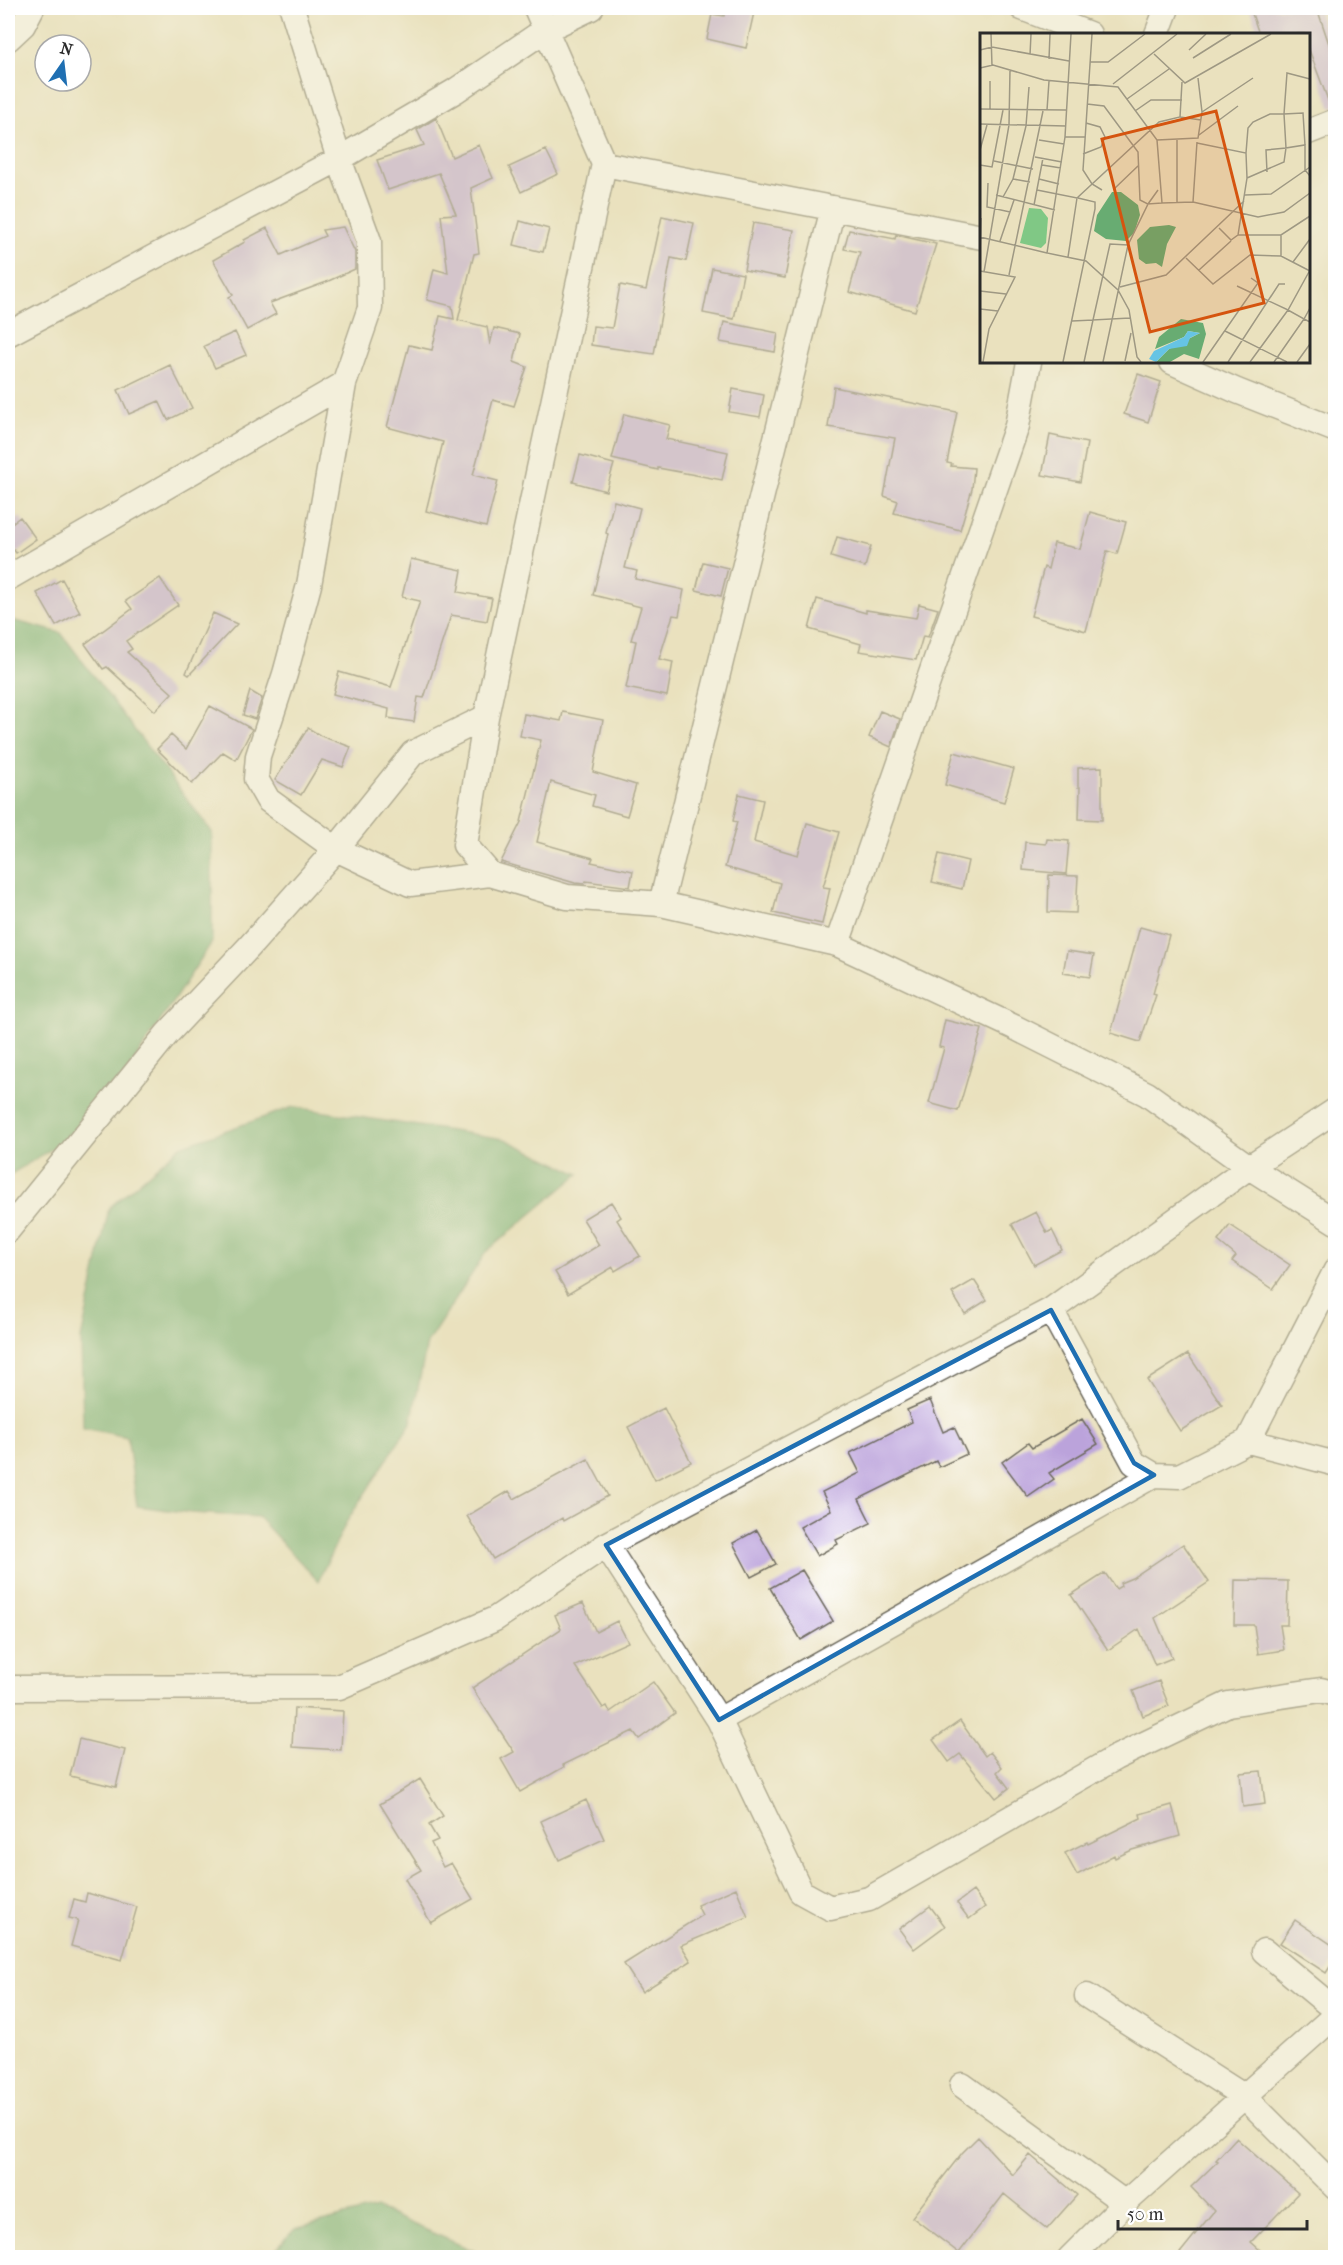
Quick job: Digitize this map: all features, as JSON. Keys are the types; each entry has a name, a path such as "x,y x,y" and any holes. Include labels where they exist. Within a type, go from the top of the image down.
{"street":[{"path":"8,39 23,25 32,8"},
{"path":"292,8 339,159 369,241 370,308 345,384 309,585 285,674 258,756 256,779 268,800 336,849 410,884 490,874 567,897 661,904 837,944 1014,1027 1147,1094 1250,1167 1335,1222"},
{"path":"490,874 465,845 486,717 604,164 536,8"},
{"path":"8,334 339,159 455,91 545,30 591,8"},
{"path":"1022,8 1086,33"},
{"path":"1157,33 1167,8"},
{"path":"1310,131 1335,121"},
{"path":"604,164 980,237"},
{"path":"661,904 833,208"},
{"path":"837,944 1017,426 1029,363"},
{"path":"1174,363 1335,430"},
{"path":"8,578 345,384"},
{"path":"8,1230 167,1034 249,947 336,849 413,753 486,717"},
{"path":"8,1688 339,1687 495,1619 606,1545 1051,1310 1250,1167 1335,1110"},
{"path":"1051,1310 1134,1463 1154,1475 1179,1476 1248,1441 1335,1269"},
{"path":"1248,1441 1335,1464"},
{"path":"719,1720 1154,1475"},
{"path":"606,1545 719,1720 801,1892 830,1908 869,1899 1115,1758 1228,1704 1321,1690 1335,1694"},
{"path":"1070,2258 1125,2203 1330,2019 1334,2009 1264,1951"},
{"path":"1086,1996 1245,2097 1335,2188"},
{"path":"962,2085 1125,2203"}],"highlighted area":[{"path":"1051,1310 1134,1463 1154,1475 719,1720 606,1545"}],"green space":[{"path":"8,619 61,633 212,832 212,942 93,1124 8,1176"},
{"path":"293,1107 505,1139 579,1174 486,1252 427,1343 411,1423 347,1521 318,1581 258,1517 191,1513 137,1506 127,1437 83,1428 81,1339 109,1208 181,1146"},
{"path":"376,2208 488,2257 268,2257 295,2229"}],"building":[{"path":"726,8 755,8 746,48 707,39 712,14 724,16"},
{"path":"1250,8 1317,8 1331,50 1335,48 1335,107 1331,108 1310,52 1310,33 1259,33"},
{"path":"436,118 452,157 479,145 493,178 471,188 479,253 474,254 458,320 487,327 490,345 494,328 520,334 514,362 527,367 514,406 493,400 473,475 498,481 486,527 426,511 443,442 387,427 409,345 432,350 440,316 454,319 452,306 427,300 434,269 448,273 441,215 456,214 439,173 388,190 377,160 424,145 417,130"},
{"path":"546,150 558,174 521,192 509,167"},
{"path":"662,216 694,223 686,261 671,258 654,354 591,345 593,326 612,328 620,285 646,290"},
{"path":"520,221 549,229 543,252 514,245"},
{"path":"753,223 794,230 785,278 744,270"},
{"path":"343,227 355,252 355,269 270,303 276,314 247,330 229,297 233,295 213,260 267,228 281,255 325,236 322,230"},
{"path":"849,230 895,239 896,235 936,244 915,311 849,292 860,252 844,249"},
{"path":"712,268 743,274 734,319 703,313"},
{"path":"724,322 778,333 775,352 720,342"},
{"path":"235,332 246,355 215,368 204,346"},
{"path":"170,365 192,408 168,420 159,401 129,414 118,390"},
{"path":"1138,374 1161,382 1148,422 1124,414"},
{"path":"834,387 957,412 947,463 952,464 951,466 974,468 972,489 960,530 894,513 898,501 884,496 895,438 828,427"},
{"path":"733,389 764,395 760,417 729,412"},
{"path":"624,414 670,425 666,439 728,452 722,480 658,468 658,470 612,459"},
{"path":"1050,435 1087,443 1080,482 1042,475"},
{"path":"580,455 614,464 606,491 573,482"},
{"path":"614,501 640,508 625,568 637,571 635,579 684,590 679,616 673,615 659,659 673,662 667,696 626,688 636,641 631,640 641,607 593,595"},
{"path":"1090,512 1126,522 1117,554 1107,551 1086,631 1031,616 1044,567 1048,569 1054,543 1080,549"},
{"path":"20,517 36,539 16,553 8,542 8,526"},
{"path":"837,537 871,546 865,567 831,557"},
{"path":"411,559 462,570 458,592 492,598 487,621 451,615 424,698 418,697 414,722 388,718 389,709 333,694 339,672 391,687 420,601 402,597"},
{"path":"703,562 728,568 721,596 696,590"},
{"path":"160,578 178,605 126,641 132,649 127,652 172,693 155,711 107,667 103,669 85,644 132,609 126,601"},
{"path":"62,579 80,612 56,626 37,593"},
{"path":"817,599 866,613 866,610 916,618 919,604 938,609 928,637 923,636 916,660 859,651 861,644 809,629"},
{"path":"213,613 237,624 189,675 186,673"},
{"path":"250,691 262,698 255,719 243,715"},
{"path":"210,706 252,729 236,760 223,752 192,784 157,749 171,735 186,749"},
{"path":"880,711 900,719 891,747 869,737"},
{"path":"563,712 603,720 593,772 636,785 627,816 592,806 595,795 551,782 537,842 593,858 591,862 633,871 630,887 586,881 585,884 575,883 501,862 521,822 541,740 520,736 524,714 561,721"},
{"path":"308,728 321,736 351,747 343,767 322,760 301,795 275,780"},
{"path":"954,752 1014,769 1004,802 945,785"},
{"path":"1102,767 1102,820 1079,819 1078,768"},
{"path":"739,794 763,800 754,842 798,855 807,823 839,832 823,887 830,888 822,924 773,913 780,883 725,867 737,822 733,821"},
{"path":"1047,839 1069,841 1066,874 1023,870 1025,842 1046,844"},
{"path":"939,854 968,861 962,889 932,882"},
{"path":"1049,875 1078,876 1076,913 1048,912"},
{"path":"1140,927 1169,935 1153,994 1156,995 1140,1042 1111,1033"},
{"path":"1067,951 1094,955 1090,977 1063,973"},
{"path":"945,1020 982,1029 958,1111 929,1103 944,1048 939,1047"},
{"path":"611,1202 621,1217 617,1220 640,1256 615,1271 613,1267 568,1294 555,1272 599,1245 583,1219"},
{"path":"1036,1212 1047,1233 1052,1230 1062,1250 1034,1265 1012,1224"},
{"path":"1230,1225 1290,1265 1273,1289 1232,1261 1236,1256 1218,1241"},
{"path":"974,1280 987,1300 965,1314 952,1293"},
{"path":"1188,1354 1222,1405 1180,1431 1147,1380"},
{"path":"930,1400 943,1432 954,1427 967,1454 939,1467 936,1461 859,1499 871,1523 836,1540 838,1544 817,1556 800,1527 831,1510 822,1492 860,1473 850,1453 912,1422 907,1410"},
{"path":"664,1408 691,1462 655,1480 628,1427"},
{"path":"1082,1419 1098,1444 1049,1473 1054,1479 1028,1497 1002,1462 1028,1443 1032,1448"},
{"path":"588,1459 608,1496 563,1521 562,1518 493,1559 467,1516 509,1491 514,1499"},
{"path":"757,1530 776,1564 751,1577 733,1543"},
{"path":"1183,1544 1209,1582 1155,1618 1172,1658 1155,1665 1139,1629 1108,1650 1071,1595 1105,1573 1116,1589 1121,1586 1120,1583 1132,1578"},
{"path":"802,1570 833,1621 801,1640 770,1588"},
{"path":"1235,1580 1288,1581 1287,1625 1280,1625 1284,1650 1258,1654 1254,1625 1234,1625"},
{"path":"583,1603 596,1632 617,1621 628,1642 575,1666 603,1708 607,1706 610,1712 653,1682 675,1713 639,1739 633,1731 563,1765 564,1767 520,1792 501,1759 514,1752 472,1688 561,1629 555,1615"},
{"path":"1159,1681 1169,1706 1143,1716 1133,1691"},
{"path":"294,1708 343,1711 341,1750 292,1747"},
{"path":"960,1721 985,1756 990,1752 1002,1767 997,1772 1009,1788 996,1798 960,1754 949,1762 933,1740"},
{"path":"79,1739 125,1750 116,1787 70,1776"},
{"path":"1261,1771 1265,1804 1243,1807 1240,1773"},
{"path":"420,1779 443,1816 429,1825 438,1840 431,1843 443,1867 451,1863 473,1899 431,1923 405,1879 421,1870 380,1804"},
{"path":"586,1800 604,1839 559,1860 541,1821"},
{"path":"1172,1805 1180,1836 1132,1850 1115,1858 1114,1855 1077,1875 1065,1853 1141,1818 1140,1814"},
{"path":"736,1888 748,1917 681,1945 691,1961 642,1992 624,1964 702,1915 697,1905"},
{"path":"973,1891 985,1907 969,1919 957,1903"},
{"path":"87,1893 137,1907 122,1960 71,1946 78,1920 69,1918 74,1899 85,1902"},
{"path":"930,1906 945,1926 914,1949 899,1929"},
{"path":"1295,1920 1335,1947 1335,1959 1326,1973 1280,1943"},
{"path":"978,2137 1013,2175 1030,2155 1077,2195 1047,2229 1004,2194 959,2253 912,2217 962,2153"},
{"path":"1236,2138 1298,2193 1251,2242 1269,2258 1176,2258 1214,2211 1191,2187 1218,2161 1216,2160"}]}
